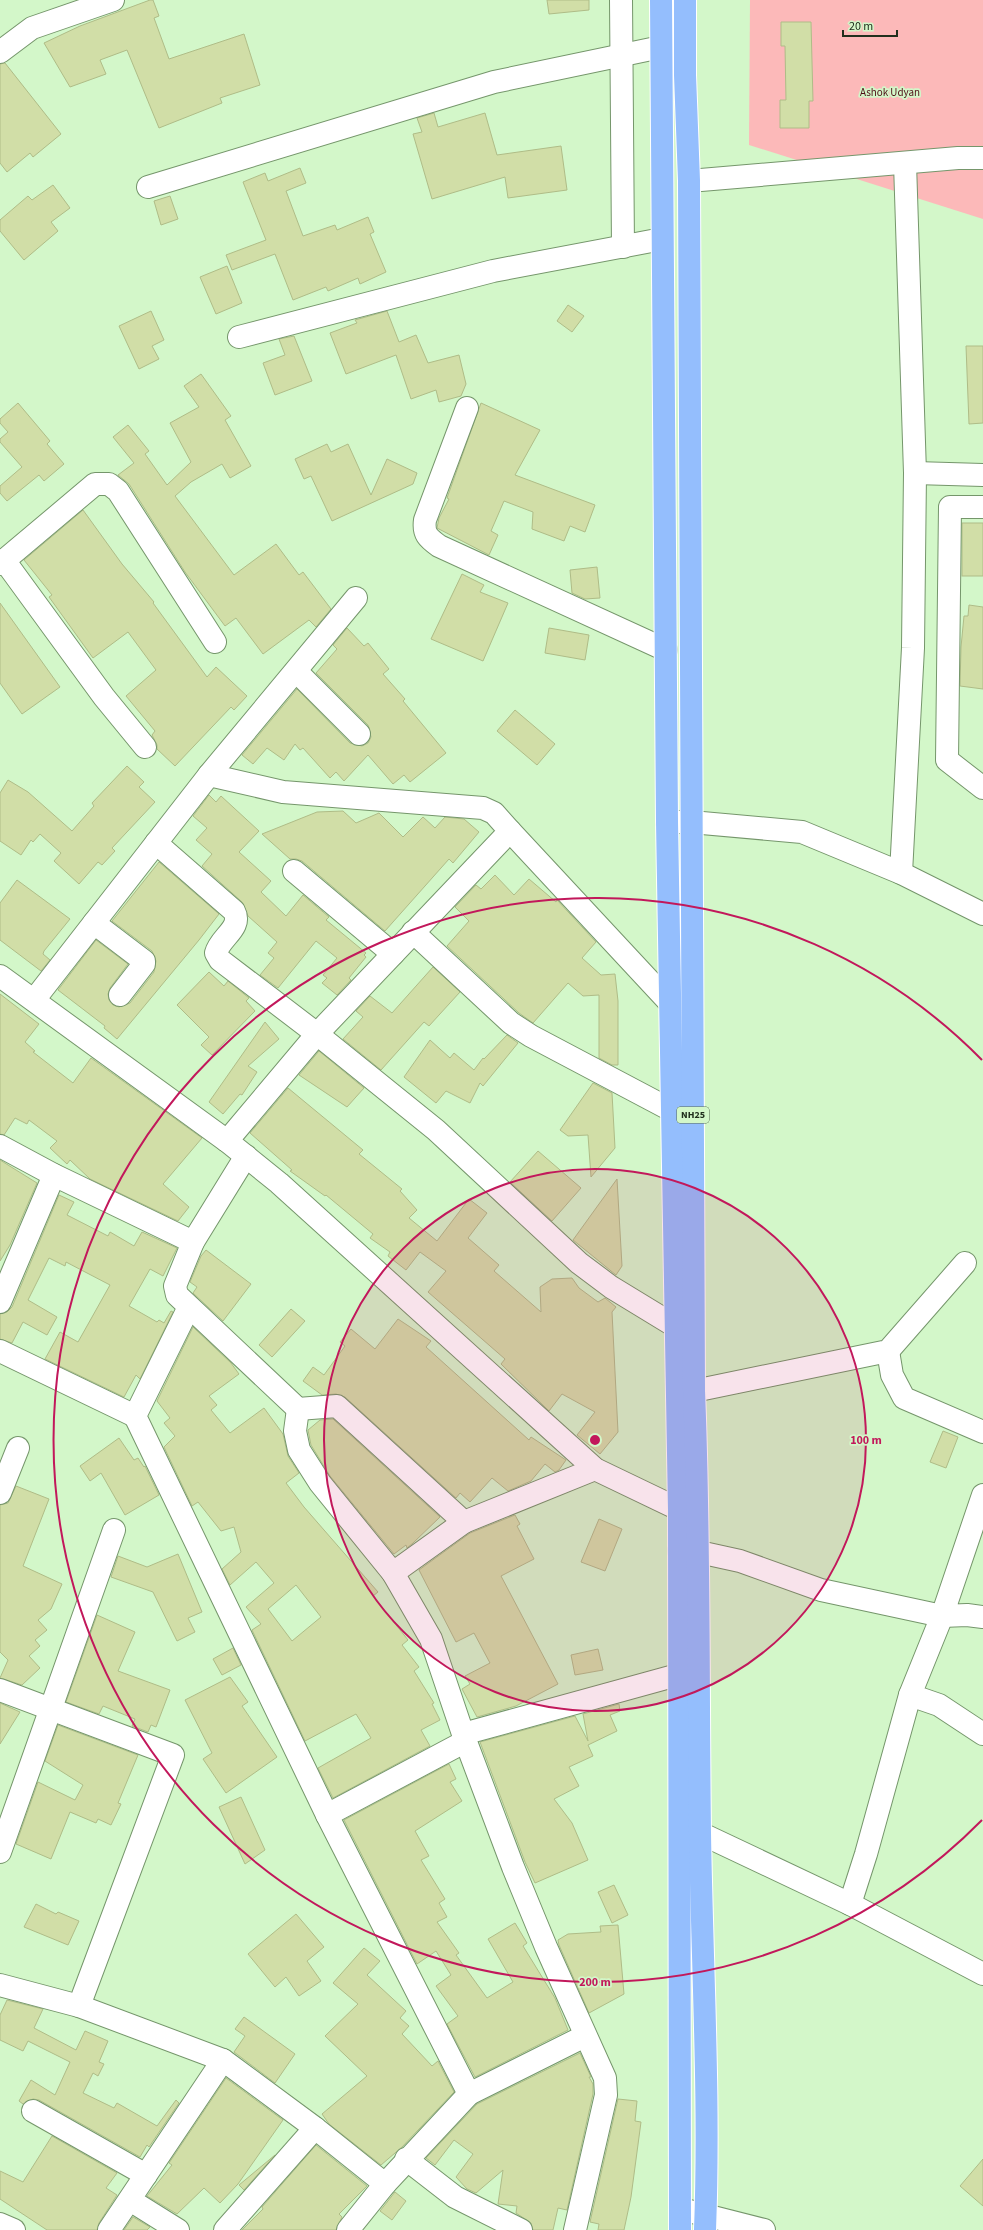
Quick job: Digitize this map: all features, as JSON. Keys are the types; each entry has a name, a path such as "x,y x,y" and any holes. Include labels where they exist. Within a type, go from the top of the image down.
{"main road":[{"name":"NH25","path":"661,0 667,822 675,1326 679,1510 689,1552 700,1833 705,2222"},
{"name":"NH25","path":"681,2220 680,1674 689,1552 699,1519 694,1391 688,181 685,75 685,0"}],"street":[{"path":"2,50 32,28 74,7 113,0"},
{"path":"621,0 623,247"},
{"path":"148,187 494,82 661,47"},
{"path":"688,181 958,158 983,158"},
{"path":"901,873 913,648 915,473 905,163"},
{"path":"239,336 493,271 662,239"},
{"path":"467,408 425,520 424,530 428,538 439,546 666,650"},
{"path":"915,473 983,476"},
{"path":"145,747 104,697 2,562 95,484 109,484 118,491 215,642"},
{"path":"983,507 950,506 947,760 983,788"},
{"path":"34,1000 209,775 356,598"},
{"path":"296,671 359,734"},
{"path":"209,775 283,792 483,808 494,813 670,1003"},
{"path":"667,822 691,822 802,832 901,873 983,914"},
{"path":"227,1141 317,1034 510,831"},
{"path":"156,843 234,911 237,916 236,925 218,945 216,953 220,960 317,1034 436,1130 579,1263 611,1287 675,1326"},
{"path":"294,871 393,954"},
{"path":"94,923 144,961 144,964 120,995"},
{"path":"413,932 511,1023 531,1036 671,1110"},
{"path":"0,976 227,1141 279,1183 595,1470 699,1519"},
{"path":"0,1146 54,1175 193,1242"},
{"path":"246,1156 193,1242 175,1286 177,1295 298,1409 337,1406 464,1522"},
{"path":"0,1302 54,1175"},
{"path":"694,1391 888,1352 965,1263"},
{"path":"135,1416 189,1307"},
{"path":"0,1351 135,1416 328,1815 468,2094"},
{"path":"888,1352 892,1375 904,1398 983,1432"},
{"path":"298,1409 295,1431 299,1450 320,1483 393,1574 431,1639 464,1738 516,1875 585,2036 605,2078 606,2094 575,2230"},
{"path":"0,1493 18,1448"},
{"path":"393,1574 464,1522 595,1470"},
{"path":"850,1904 866,1854 910,1695 942,1616 983,1495"},
{"path":"0,1852 114,1530"},
{"path":"689,1552 740,1561 821,1590 942,1616 967,1614 983,1617"},
{"path":"328,1815 464,1738 680,1674"},
{"path":"0,1690 173,1755 79,2006"},
{"path":"910,1695 939,1706 983,1734"},
{"path":"700,1833 850,1904 983,1974"},
{"path":"0,1985 79,2006 222,2060 315,2128 385,2184"},
{"path":"356,2227 385,2184 406,2159 468,2094 585,2036"},
{"path":"109,2230 222,2060"},
{"path":"33,2111 146,2175"},
{"path":"225,2230 315,2128"},
{"path":"406,2159 455,2197 518,2230"},
{"path":"130,2200 178,2230"},
{"path":"681,2220 764,2230"},
{"path":"0,2224 14,2230"}],"green space":[{"name":"Ashok Udyan","path":"750,0 983,0 983,219 749,145"}],"building":[{"path":"153,0 159,16 154,18 169,59 244,34 260,85 220,98 222,103 159,128 127,50 100,60 106,74 70,87 44,43 80,26"},
{"path":"547,0 589,0 589,10 549,14"},
{"path":"781,22 811,22 813,101 809,101 809,128 780,128 780,100 786,100 785,46 781,46"},
{"path":"5,63 61,134 33,157 30,153 7,172 0,163 0,64"},
{"path":"434,113 438,127 485,113 497,155 561,146 567,190 508,198 505,177 432,199 413,134 422,132 417,118"},
{"path":"300,168 306,183 286,191 303,236 335,225 337,230 368,217 374,232 370,234 386,272 360,284 358,278 328,291 326,287 293,300 275,254 232,270 226,255 266,240 243,182 265,173 268,181"},
{"path":"53,185 70,208 51,222 58,231 24,260 0,231 0,220 28,196 32,200"},
{"path":"170,196 178,219 161,225 154,201"},
{"path":"227,266 242,303 216,314 200,277"},
{"path":"568,305 584,316 572,332 557,321"},
{"path":"151,311 164,340 152,346 159,359 139,369 119,326"},
{"path":"387,311 399,342 416,335 428,363 459,355 466,384 461,396 439,402 436,390 411,399 396,355 346,374 330,333 357,323 355,320"},
{"path":"294,336 312,381 275,395 263,363 285,355 279,339"},
{"path":"966,346 983,346 983,423 969,424"},
{"path":"201,374 231,416 225,420 251,466 230,478 222,464 191,482 175,496 234,575 276,544 299,575 303,572 331,609 316,627 309,620 263,654 236,618 225,626 185,572 129,484 118,475 134,463 113,437 128,425 149,451 145,454 167,485 191,462 170,423 199,407 184,386"},
{"path":"18,403 50,441 47,444 64,464 44,481 39,475 7,501 0,493 0,486 22,467 0,442 0,439 8,432 0,423 0,419"},
{"path":"481,403 540,430 515,475 595,505 585,532 570,526 564,541 532,529 533,512 504,501 491,531 498,535 489,555 437,528 439,518 449,499 447,498"},
{"path":"327,444 331,452 348,444 371,495 387,459 417,473 413,484 332,521 311,476 304,479 295,459"},
{"path":"83,510 122,564 154,602 153,603 207,677 216,667 247,696 234,710 231,707 175,766 157,749 157,745 152,735 155,731 126,696 156,670 128,632 93,658 49,597 52,595 24,560"},
{"path":"962,523 983,523 983,576 962,576"},
{"path":"597,567 600,598 585,599 572,593 570,570"},
{"path":"462,574 484,585 480,592 508,603 483,661 431,639"},
{"path":"0,603 60,687 22,714 0,683"},
{"path":"969,605 983,607 983,689 960,686 961,647 964,616 968,616"},
{"path":"347,628 364,646 368,643 389,669 383,674 405,699 403,701 446,753 410,782 404,775 393,784 368,755 344,781 336,772 330,778 303,748 300,750 295,744 284,760 267,748 253,764 242,755 297,689 350,743 362,746 368,743 371,737 368,725 316,673 337,649 333,645"},
{"path":"549,628 589,635 585,660 545,653"},
{"path":"515,710 555,744 537,765 497,731"},
{"path":"127,766 144,782 139,787 155,802 112,848 115,851 102,865 98,862 79,884 54,861 61,853 40,834 33,842 31,840 21,855 0,841 0,793 8,780 28,792 72,831 94,806 92,803"},
{"path":"209,795 216,802 221,796 259,831 239,852 271,881 261,892 286,916 303,895 329,917 326,920 366,953 364,955 366,957 349,978 351,980 337,995 322,983 327,978 323,975 337,958 316,941 278,988 260,975 274,958 268,953 277,942 248,916 242,902 202,866 212,854 196,840 207,828 193,816"},
{"path":"343,811 356,823 379,813 403,837 423,817 435,828 445,817 464,819 479,832 453,863 449,859 385,931 302,861 290,859 262,834 317,812"},
{"path":"159,862 219,914 117,1039 104,1028 105,1026 58,990 96,940 128,964 110,988 108,994 109,1000 113,1005 119,1007 130,1003 154,972 156,961 152,951 112,921"},
{"path":"495,875 514,895 529,879 556,902 557,900 596,942 582,958 601,975 615,974 618,1001 618,1065 612,1065 599,1058 599,995 583,996 568,983 533,1023 519,1013 447,946 469,921 455,907 476,885 481,889"},
{"path":"17,880 70,919 44,951 43,954 50,960 41,971 0,940 0,903"},
{"path":"433,967 460,992 429,1026 424,1022 381,1070 343,1039 363,1017 356,1011 370,996 392,1013"},
{"path":"209,972 224,986 228,981 249,998 246,1001 255,1011 212,1055 201,1045 209,1037 177,1005"},
{"path":"0,994 39,1024 25,1042 35,1051 33,1052 73,1083 91,1058 202,1138 163,1184 189,1207 178,1221 90,1179 70,1160 67,1164 50,1148 57,1141 29,1120 27,1124 15,1118 4,1135 0,1134"},
{"path":"265,1022 279,1039 248,1066 257,1072 242,1095 240,1094 223,1114 209,1102"},
{"path":"507,1035 518,1043 483,1086 480,1083 470,1103 446,1091 436,1103 404,1077 430,1040 450,1058 454,1053 474,1070 483,1058 484,1059"},
{"path":"319,1051 364,1088 347,1107 299,1075"},
{"path":"593,1083 612,1093 615,1148 591,1177 588,1135 568,1136 560,1130"},
{"path":"288,1088 363,1150 359,1154 402,1189 400,1191 417,1210 409,1218 437,1241 469,1199 487,1213 468,1238 499,1265 494,1271 541,1312 540,1287 552,1279 572,1278 579,1288 598,1302 605,1298 616,1307 612,1312 618,1432 600,1454 577,1435 595,1412 562,1394 549,1411 501,1364 505,1359 428,1292 446,1271 420,1252 406,1270 388,1256 390,1252 370,1238 373,1234 326,1195 325,1196 290,1171 292,1170 250,1133"},
{"path":"538,1151 581,1188 552,1221 510,1182"},
{"path":"0,1160 37,1183 10,1245 0,1261"},
{"path":"617,1179 622,1266 616,1275 573,1240"},
{"path":"59,1195 74,1202 67,1215 108,1236 110,1232 134,1246 142,1232 177,1248 163,1276 150,1269 129,1306 157,1322 159,1320 164,1323 171,1311 173,1312 140,1379 136,1375 124,1397 45,1359 60,1332 78,1342 110,1285 66,1262 65,1266 49,1258 28,1300 57,1317 47,1335 23,1322 12,1343 0,1339 0,1314 7,1312 12,1307"},
{"path":"206,1250 251,1284 223,1321 193,1293 197,1287 190,1282 201,1256"},
{"path":"291,1309 305,1321 272,1357 259,1345"},
{"path":"398,1319 431,1341 426,1347 529,1440 531,1437 566,1460 559,1470 555,1472 545,1464 531,1481 508,1491 492,1478 470,1502 460,1493 456,1498 345,1397 336,1394 322,1395 303,1381 313,1367 324,1375 345,1346 340,1342 351,1329 375,1349"},
{"path":"193,1327 231,1363 239,1374 209,1396 217,1405 211,1410 230,1433 264,1408 283,1434 288,1456 299,1473 286,1483 304,1507 378,1592 373,1596 408,1640 402,1645 419,1667 414,1671 434,1703 432,1704 440,1720 421,1730 430,1746 333,1798 318,1768 371,1738 356,1714 305,1741 252,1630 261,1624 246,1607 274,1583 256,1562 230,1585 222,1569 241,1552 234,1527 221,1531 198,1502 192,1506 164,1447 175,1436 164,1423 170,1418 157,1401","holes":["296,1585 321,1617 292,1641 268,1609"]},
{"path":"333,1419 440,1517 407,1548 406,1545 394,1554 330,1476 311,1445 308,1430 320,1420"},
{"path":"943,1431 958,1437 946,1468 930,1462"},
{"path":"119,1438 134,1460 138,1458 144,1467 145,1466 159,1495 125,1515 101,1473 90,1481 80,1466"},
{"path":"16,1486 49,1499 23,1566 62,1584 51,1609 38,1620 47,1630 35,1640 40,1646 29,1656 40,1668 22,1685 0,1678 8,1660 0,1652 0,1505 8,1503"},
{"path":"515,1515 520,1524 517,1526 534,1559 501,1576 558,1684 516,1706 477,1717 462,1689 470,1684 465,1676 490,1663 474,1633 456,1642 419,1570 470,1533"},
{"path":"599,1519 622,1529 605,1571 581,1562"},
{"path":"178,1554 202,1612 188,1618 195,1632 177,1641 153,1592 111,1577 118,1556 147,1567"},
{"path":"97,1615 135,1632 118,1671 170,1690 156,1727 151,1725 148,1732 132,1726 135,1719 103,1706 99,1714 66,1702"},
{"path":"233,1648 241,1665 222,1675 213,1659"},
{"path":"598,1649 603,1670 575,1675 571,1655"},
{"path":"230,1677 248,1702 242,1706 277,1757 226,1793 203,1759 212,1753 185,1700"},
{"path":"0,1703 20,1712 0,1744"},
{"path":"619,1704 620,1711 610,1715 617,1731 588,1745 593,1756 569,1767 579,1786 554,1799 572,1823 588,1860 535,1883 525,1862 480,1742 575,1716 588,1741 583,1714"},
{"path":"58,1725 138,1755 118,1803 121,1804 111,1825 98,1819 96,1823 70,1812 51,1859 16,1844 38,1782 75,1800 83,1785 45,1761"},
{"path":"449,1764 456,1779 450,1782 462,1801 415,1831 429,1856 421,1860 445,1899 439,1903 447,1917 437,1922 459,1953 456,1955 487,1998 513,1982 488,1939 515,1923 527,1943 523,1946 555,1998 568,2030 475,2077 447,2024 458,2016 436,1986 451,1975 436,1951 417,1964 344,1820"},
{"path":"241,1797 265,1850 245,1864 219,1807"},
{"path":"614,1885 628,1915 612,1923 598,1892"},
{"path":"36,1904 56,1914 58,1912 79,1921 68,1945 24,1927"},
{"path":"296,1914 324,1947 307,1961 321,1981 299,1996 286,1977 275,1987 248,1954"},
{"path":"618,1925 624,1994 589,2013 558,1940 568,1934 601,1932 600,1926"},
{"path":"364,1948 380,1961 367,1975 406,2011 400,2018 409,2026 402,2034 432,2066 438,2061 454,2092 402,2147 381,2165 329,2124 322,2114 367,2076 325,2036 358,2004 333,1983"},
{"path":"7,2000 43,2009 34,2028 76,2050 85,2031 108,2041 99,2062 104,2064 98,2076 93,2073 83,2093 114,2108 117,2103 157,2126 176,2100 179,2103 149,2147 147,2145 140,2157 39,2100 33,2099 23,2104 19,2101 31,2080 55,2095 70,2062 28,2041 23,2051 0,2040 0,2015"},
{"path":"244,2017 295,2054 275,2083 234,2052 245,2036 235,2029"},
{"path":"580,2053 591,2077 589,2077 593,2084 593,2094 567,2210 558,2208 553,2230 533,2230 531,2223 516,2213 517,2206 498,2204 503,2170 476,2193 467,2189 456,2177 473,2154 454,2140 435,2165 426,2158 477,2104"},
{"path":"226,2078 283,2120 238,2184 220,2203 204,2188 177,2214 147,2196 172,2165 169,2163"},
{"path":"618,2099 637,2101 635,2121 641,2122 631,2197 624,2230 598,2230 599,2224 590,2222"},
{"path":"52,2136 117,2173 106,2188 117,2195 99,2223 97,2230 47,2230 0,2199 0,2171 23,2182"},
{"path":"316,2145 367,2186 339,2214 342,2217 336,2230 242,2230 263,2209 262,2207"},
{"path":"275,2155 244,2190 239,2185"},
{"path":"983,2159 983,2206 960,2186"},
{"path":"395,2192 406,2201 392,2220 380,2211"},
{"path":"133,2217 150,2227 147,2230 124,2230"}]}
